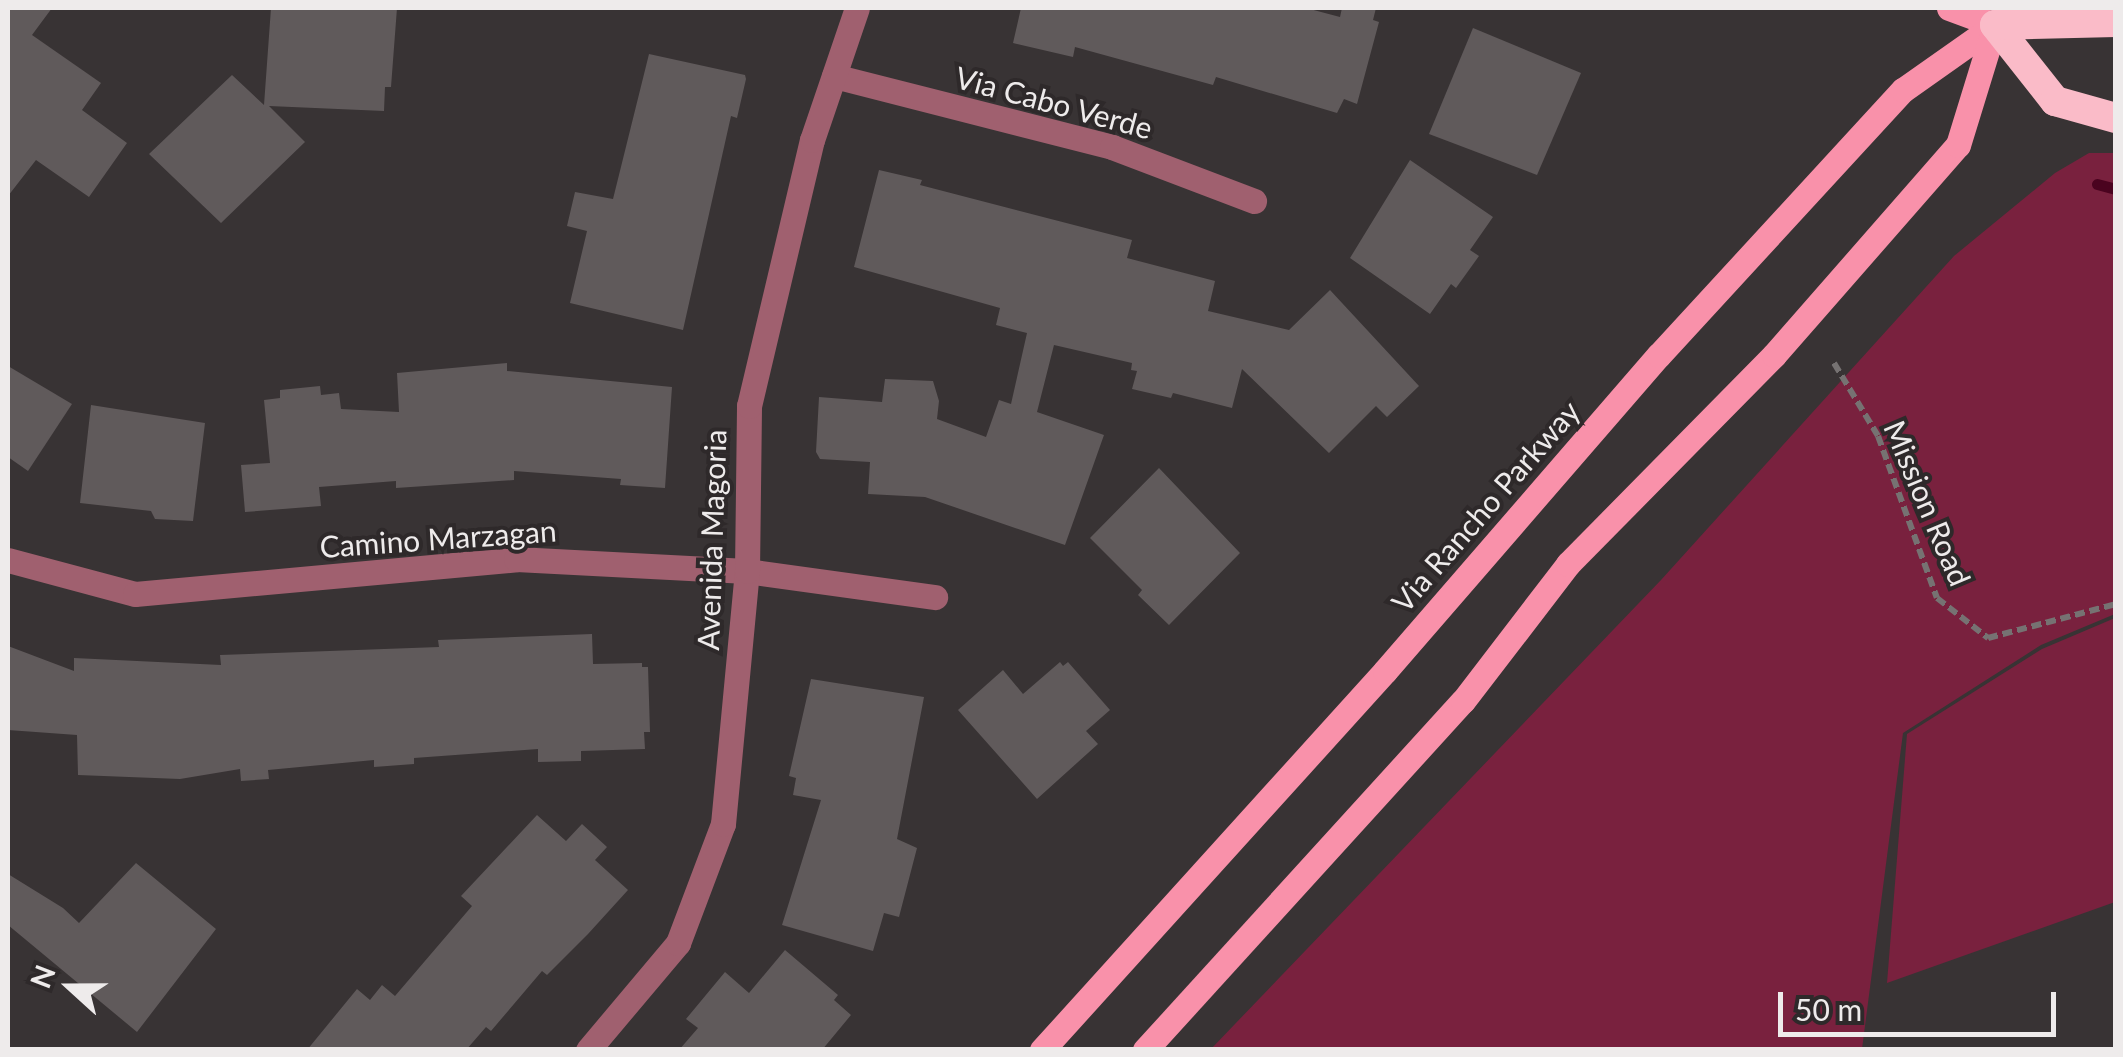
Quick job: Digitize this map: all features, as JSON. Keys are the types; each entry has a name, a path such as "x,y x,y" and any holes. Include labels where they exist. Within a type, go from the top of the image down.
{"highway":[{"path":"2002,16 2116,22"},
{"path":"2002,16 2055,101 2116,118"}],"main road":[{"path":"1146,1050 1462,701 1568,564 1774,355 1958,145 2002,16 1948,8"},
{"name":"Via Rancho Parkway","path":"1042,1050 1385,671 1659,355 1903,90 2002,16"}],"street":[{"name":"Avenida Magoria","path":"588,1050 678,943 723,824 747,571 749,406 812,140 858,8"},
{"name":"Via Cabo Verde","path":"834,76 1112,148 1254,201"},
{"name":"Camino Marzagan","path":"8,560 135,594 516,559 747,571 936,598"}],"path":[{"name":"Mission Road","path":"1834,363 1878,436 1937,598 1988,638 2116,604"}],"shaded area":[{"path":"2089,153 2115,153 2115,614 2041,645 1903,733 1862,1049 1211,1049 1661,580 1954,256 2055,173"},
{"path":"2115,618 2115,902 1887,983 1907,734 2042,649"}],"building":[{"path":"8,8 52,8 32,35 101,83 82,110 127,143 89,197 36,160 8,196"},
{"path":"271,8 397,8 391,87 385,87 384,111 269,106 305,142 221,223 149,154 232,75 264,105"},
{"path":"1021,8 1306,8 1340,17 1342,8 1376,8 1373,20 1379,22 1357,104 1344,99 1337,113 1216,77 1213,85 1075,47 1073,57 1013,43"},
{"path":"1473,28 1581,73 1537,175 1429,134"},
{"path":"649,54 745,75 746,79 737,118 731,116 683,330 570,303 587,231 567,226 575,192 613,199"},
{"path":"1410,160 1493,217 1470,250 1479,256 1456,288 1451,284 1430,314 1350,258"},
{"path":"879,170 922,180 920,185 1132,240 1127,258 1215,281 1208,311 1289,330 1330,290 1419,386 1387,417 1376,406 1329,453 1242,369 1232,408 1173,393 1171,398 1132,389 1137,371 1131,370 1132,363 1054,345 1037,412 1104,435 1065,545 925,497 868,494 870,462 820,459 816,452 819,397 882,402 885,379 933,381 939,401 937,419 986,437 999,400 1011,404 1027,333 996,325 1000,308 854,267"},
{"path":"507,363 507,371 672,387 665,488 620,485 621,479 514,471 514,480 396,488 396,481 319,487 321,506 245,512 241,465 270,463 264,400 280,398 280,390 320,386 321,395 339,393 341,409 399,412 397,373"},
{"path":"8,366 72,404 28,471 8,457"},
{"path":"91,405 205,423 193,521 155,519 151,511 80,503"},
{"path":"1159,468 1240,553 1169,625 1138,595 1142,590 1090,538"},
{"path":"592,634 593,664 642,663 642,667 648,667 650,732 644,732 645,749 581,751 581,761 538,762 538,749 414,758 414,764 374,767 374,760 268,770 269,779 241,781 240,769 180,779 78,775 77,735 8,730 8,646 74,671 74,658 221,665 220,655 439,647 438,640"},
{"path":"1060,662 1063,666 1068,662 1110,710 1086,731 1098,744 1037,799 958,710 1003,670 1023,694"},
{"path":"811,679 924,697 897,839 917,848 899,917 884,913 873,951 782,925 821,800 793,795 796,778 789,776"},
{"path":"537,815 566,841 582,824 607,847 595,860 628,890 588,934 547,975 542,971 491,1031 486,1027 466,1050 307,1050 357,989 370,1000 382,985 395,996 472,906 461,896"},
{"path":"136,863 216,929 137,1032 8,925 8,874 63,908 79,923"},
{"path":"785,950 838,995 834,1000 851,1015 822,1050 679,1050 698,1028 686,1019 725,972 749,993"}],"waterway":[{"path":"2097,184 2116,189"}]}
